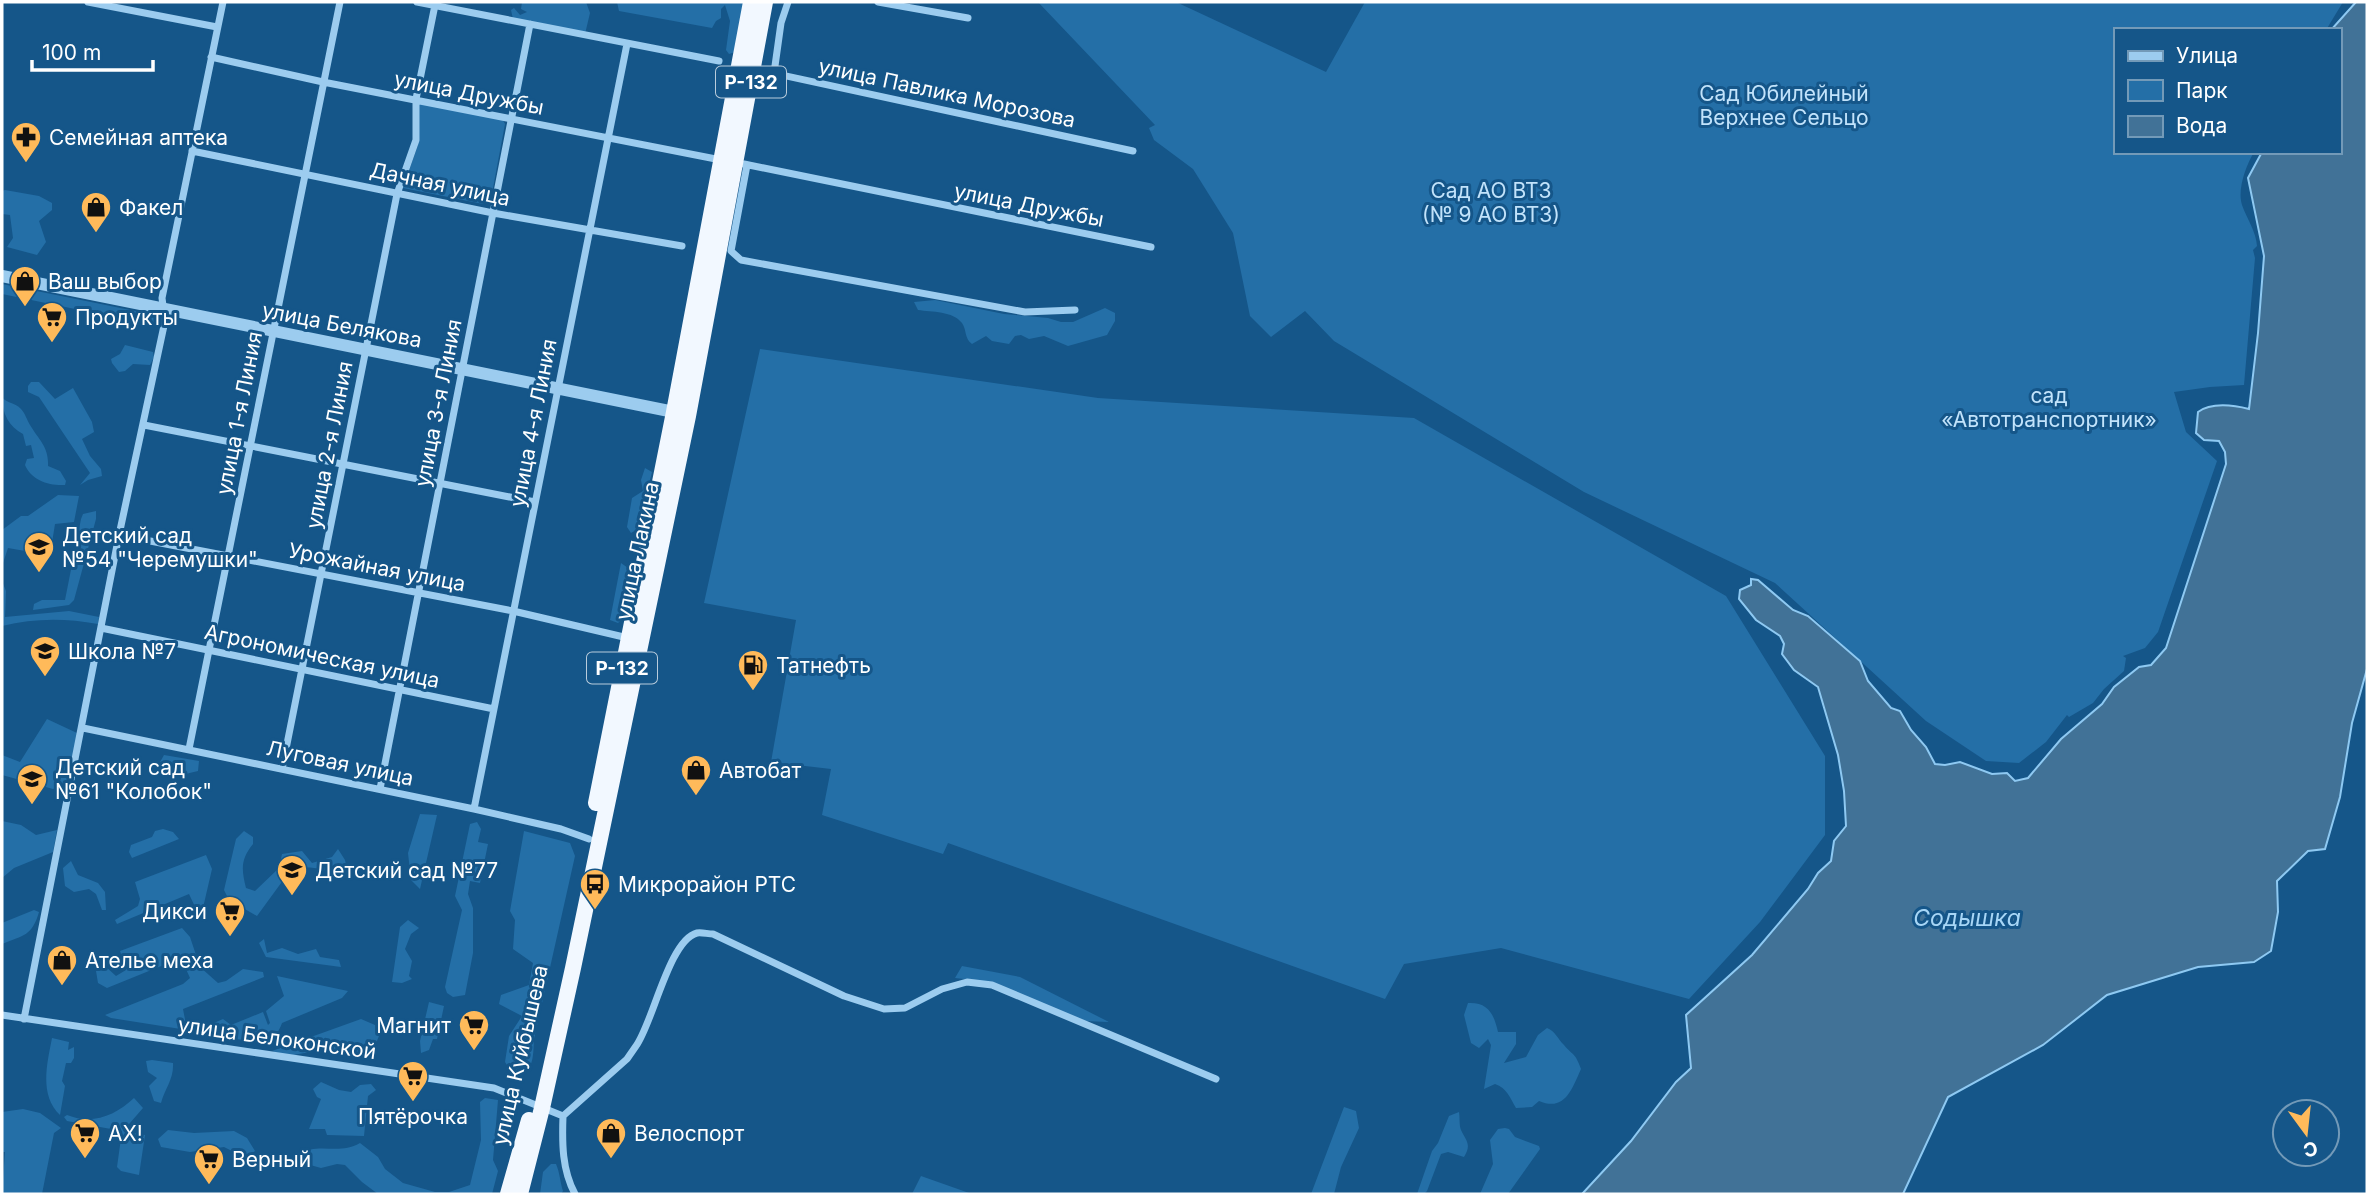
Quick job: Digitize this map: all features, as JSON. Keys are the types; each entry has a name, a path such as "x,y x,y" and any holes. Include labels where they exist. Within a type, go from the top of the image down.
{"highway":[{"name":"улица Лакина","path":"571,924 674,412 735,162 751,2"},
{"name":"улица Лакина","path":"538,1106 688,416 765,2"},
{"name":"улица Куйбышева","path":"520,1194 571,924"},
{"name":"улица Куйбышева","path":"508,1194 538,1106"}],"street":[{"path":"88,2 217,27"},
{"path":"24,1019 144,425 164,321 162,298 223,2"},
{"name":"улица 1-я Линия","path":"189,749 340,2"},
{"path":"417,2 719,61"},
{"path":"774,73 781,23 788,2"},
{"path":"878,2 968,18"},
{"name":"улица 2-я Линия","path":"282,769 397,194 416,140 416,99 435,5"},
{"name":"улица 3-я Линия","path":"380,789 530,24"},
{"name":"улица 4-я Линия","path":"474,809 627,44"},
{"name":"улица Дружбы","path":"211,57 323,82 1151,247"},
{"name":"улица Павлика Морозова","path":"754,69 1133,150"},
{"name":"Дачная улица","path":"192,151 493,213 682,246"},
{"path":"735,162 731,251 741,260 1025,312 1075,310"},
{"name":"улица Белякова","path":"2,276 674,412"},
{"path":"144,425 535,502"},
{"name":"Урожайная улица","path":"120,535 513,611 628,638"},
{"name":"Агрономическая улица","path":"102,628 494,709"},
{"name":"Луговая улица","path":"83,728 474,809 561,829 589,839"},
{"path":"575,1194 563,1153 563,1116 627,1059 636,1046 684,940 698,932 713,934 844,996 884,1009 905,1009 942,989 967,982 992,985 1216,1079"},
{"name":"улица Белоконской","path":"2,1015 494,1088 563,1116"}],"green space":[{"path":"522,2 586,2 590,13 585,34 513,19 511,10 514,8 520,15 527,12 521,9"},
{"path":"617,2 744,2 735,52 729,54 726,50 730,21 725,5 721,9 721,18 712,28 619,11"},
{"path":"1038,2 1176,2 1326,72 1365,2 2343,2 2327,28 2114,28 2114,154 2253,154 2241,185 2242,205 2257,246 2253,250 2255,258 2244,385 2174,392 2186,432 2217,461 2158,632 2145,648 2123,656 2126,658 2124,671 2093,703 2069,717 2067,715 2046,742 2019,763 1986,761 1926,721 1775,583 1584,492 1334,341 1305,311 1271,337 1250,316 1233,233 1193,169 1154,140 1149,128 1155,125"},
{"path":"418,102 502,118 505,124 493,188 483,204 403,188 418,145"},
{"path":"2,191 39,196 52,203 52,210 39,221 46,242 37,255 7,247 13,238 10,215 2,214"},
{"path":"2,284 160,316 161,322 153,325 2,294"},
{"path":"935,300 1061,322 1073,322 1105,308 1115,313 1115,321 1107,335 1068,346 1044,336 1029,339 1021,335 1015,336 1009,344 992,341 986,336 972,344 958,319 942,313 918,310 914,302"},
{"path":"125,345 153,352 150,365 133,364 125,371 119,372 111,359 120,354"},
{"path":"760,349 1098,398 1414,418 1726,596 1825,756 1825,835 1760,922 1689,999 1501,948 1404,964 1385,999 948,843 943,854 822,815 831,769 771,762 796,620 704,603"},
{"path":"31,382 39,382 55,399 73,388 92,422 94,432 82,439 90,456 101,469 102,476 80,485 90,473 39,397 28,392"},
{"path":"2,397 22,411 45,449 48,466 60,471 66,481 65,485 41,481 28,470 25,465 27,459 34,458 31,445 26,446 23,434 7,419"},
{"path":"645,468 652,472 638,529 631,533 627,527 632,498 643,491 641,480"},
{"path":"58,495 79,496 74,522 55,524 51,549 42,554 8,548 2,566 2,530"},
{"path":"96,511 74,600 69,605 33,610 34,604 42,600 65,600 81,519 83,514"},
{"path":"621,563 628,568 623,618 618,623 610,620"},
{"path":"2,581 6,591 5,617 69,611 99,617 98,624 50,620 2,626"},
{"path":"47,719 77,733 68,782 53,789 2,775 2,755 20,762"},
{"path":"164,755 199,761 198,771 173,777 159,764"},
{"path":"420,814 437,815 420,889 411,880 408,853"},
{"path":"2,821 21,825 36,835 57,830 53,852 14,868 2,878"},
{"path":"477,822 481,829 478,842 488,844 480,883 470,881 468,894 473,908 473,953 465,995 453,997 447,993 445,987 462,910 455,896 470,824"},
{"path":"163,829 173,832 179,839 132,858 129,852 131,845 152,837 155,831"},
{"path":"244,831 253,837 253,844 243,864 246,888 255,891 279,868 282,854 302,851 312,863 332,857 338,849 345,860 348,875 336,877 321,869 292,868 257,916 229,900 224,890 236,839"},
{"path":"524,831 570,843 575,856 531,1063 526,1072 516,1079 505,1062 509,1036 522,1016 499,1004 501,995 529,985 533,963 513,949 515,920 510,911"},
{"path":"206,855 212,869 202,912 197,911 189,894 117,924 115,920 138,906 140,899 135,882"},
{"path":"71,861 78,875 98,883 105,892 106,910 102,910 96,894 89,889 74,892 65,886 63,868"},
{"path":"34,910 39,912 30,930 2,944 2,923"},
{"path":"408,920 419,928 411,934 405,949 412,961 409,976 412,979 402,983 392,982 400,927"},
{"path":"182,928 190,937 200,967 218,983 226,981 243,969 263,972 264,977 183,1009 187,1030 105,1015 183,984 190,978 181,958 107,988 98,983 96,971 105,966 116,976 126,970 120,951"},
{"path":"264,939 267,953 282,948 298,954 316,949 320,957 339,960 341,967 266,957 259,943"},
{"path":"962,966 1020,977 1109,1022 1084,1021 991,982 955,978"},
{"path":"277,976 348,991 342,998 282,1023 277,1033 267,1039 252,1041 200,1029 223,1019 231,1025 263,1012 268,1025 270,1023 266,1011 284,996"},
{"path":"429,1002 444,1006 437,1039 433,1039 429,1050 421,1053 420,1041"},
{"path":"1468,1003 1486,1007 1495,1020 1498,1032 1516,1032 1516,1044 1504,1063 1526,1057 1538,1035 1547,1028 1552,1031 1575,1057 1581,1069 1566,1097 1555,1103 1539,1101 1532,1107 1516,1108 1508,1094 1499,1086 1495,1084 1484,1089 1491,1045 1488,1039 1479,1048 1471,1043 1464,1015"},
{"path":"361,1019 382,1028 372,1054 315,1051 288,1056 272,1051"},
{"path":"52,1038 69,1042 68,1050 74,1047 74,1058 71,1063 66,1063 62,1081 65,1086 60,1115 53,1107 47,1089"},
{"path":"146,1061 173,1063 171,1079 161,1103 154,1101 149,1086 157,1078 148,1072"},
{"path":"321,1082 351,1092 360,1085 371,1084 376,1090 368,1096 364,1136 327,1135 325,1129 309,1129 321,1099 313,1089"},
{"path":"134,1098 143,1108 123,1131 145,1135 139,1175 121,1171 117,1167 122,1131 67,1121 64,1117 103,1117 119,1110"},
{"path":"485,1098 498,1100 493,1160 498,1171 492,1194 378,1194 345,1165 321,1168 303,1163 297,1155 313,1149 352,1147 360,1143 403,1183 435,1192 449,1192 470,1185 481,1140 480,1102"},
{"path":"1344,1107 1356,1111 1359,1128 1341,1167 1334,1194 1311,1194"},
{"path":"23,1109 40,1113 61,1128 54,1133 42,1194 2,1194 5,1152 2,1152 2,1112"},
{"path":"1459,1112 1460,1128 1468,1149 1464,1157 1448,1152 1441,1154 1427,1191 1417,1194 1432,1151 1449,1116"},
{"path":"1505,1128 1515,1137 1539,1146 1540,1149 1508,1194 1480,1194 1493,1164 1490,1140 1498,1129"},
{"path":"168,1130 194,1133 234,1131 247,1138 255,1151 246,1158 224,1147 190,1152 161,1147 158,1139"},
{"path":"551,1164 556,1164 563,1191 561,1194 540,1194 543,1172"},
{"path":"921,1176 972,1194 912,1194"}],"water":[{"name":"Содышка","path":"2356,2 2367,2 2367,669 2352,723 2340,797 2325,849 2308,851 2277,881 2278,912 2271,951 2254,962 2198,967 2107,995 2043,1045 1948,1097 1903,1194 1582,1194 1631,1141 1676,1082 1691,1068 1686,1015 1752,955 1808,889 1818,873 1831,861 1834,841 1846,826 1838,755 1818,687 1794,670 1782,654 1784,644 1780,636 1756,620 1739,599 1740,590 1751,585 1751,579 1758,580 1793,610 1808,616 1860,661 1868,681 1891,708 1900,711 1935,764 1960,762 1992,774 2007,773 2015,781 2028,778 2061,739 2102,704 2114,687 2139,667 2151,665 2166,648 2226,464 2225,452 2219,441 2204,440 2196,433 2198,412 2216,406 2249,409 2264,256 2248,178 2261,154 2341,154 2341,28 2333,28"}],"place":[{"name":"Семейная аптека","path":"26,164"},
{"name":"Факел","path":"96,234"},
{"name":"Ваш выбор","path":"25,308"},
{"name":"Продукты","path":"52,344"},
{"name":"Детский сад №54 \"Черемушки\"","path":"39,574"},
{"name":"Школа №7","path":"45,678"},
{"name":"Татнефть","path":"753,692"},
{"name":"Автобат","path":"696,797"},
{"name":"Детский сад №61 \"Колобок\"","path":"32,806"},
{"name":"Детский сад №77","path":"292,897"},
{"name":"Микрорайон РТС","path":"595,911"},
{"name":"Дикси","path":"230,938"},
{"name":"Ателье меха","path":"62,987"},
{"name":"Магнит","path":"474,1052"},
{"name":"Пятёрочка","path":"413,1103"},
{"name":"АХ!","path":"85,1160"},
{"name":"Велоспорт","path":"611,1160"},
{"name":"Верный","path":"209,1186"}],"park label":[{"name":"Сад Юбилейный Верхнее Сельцо","path":"1784,105"},
{"name":"Сад АО ВТЗ (№ 9 АО ВТЗ)","path":"1491,202"},
{"name":"сад «Автотранспортник»","path":"2049,407"}]}
